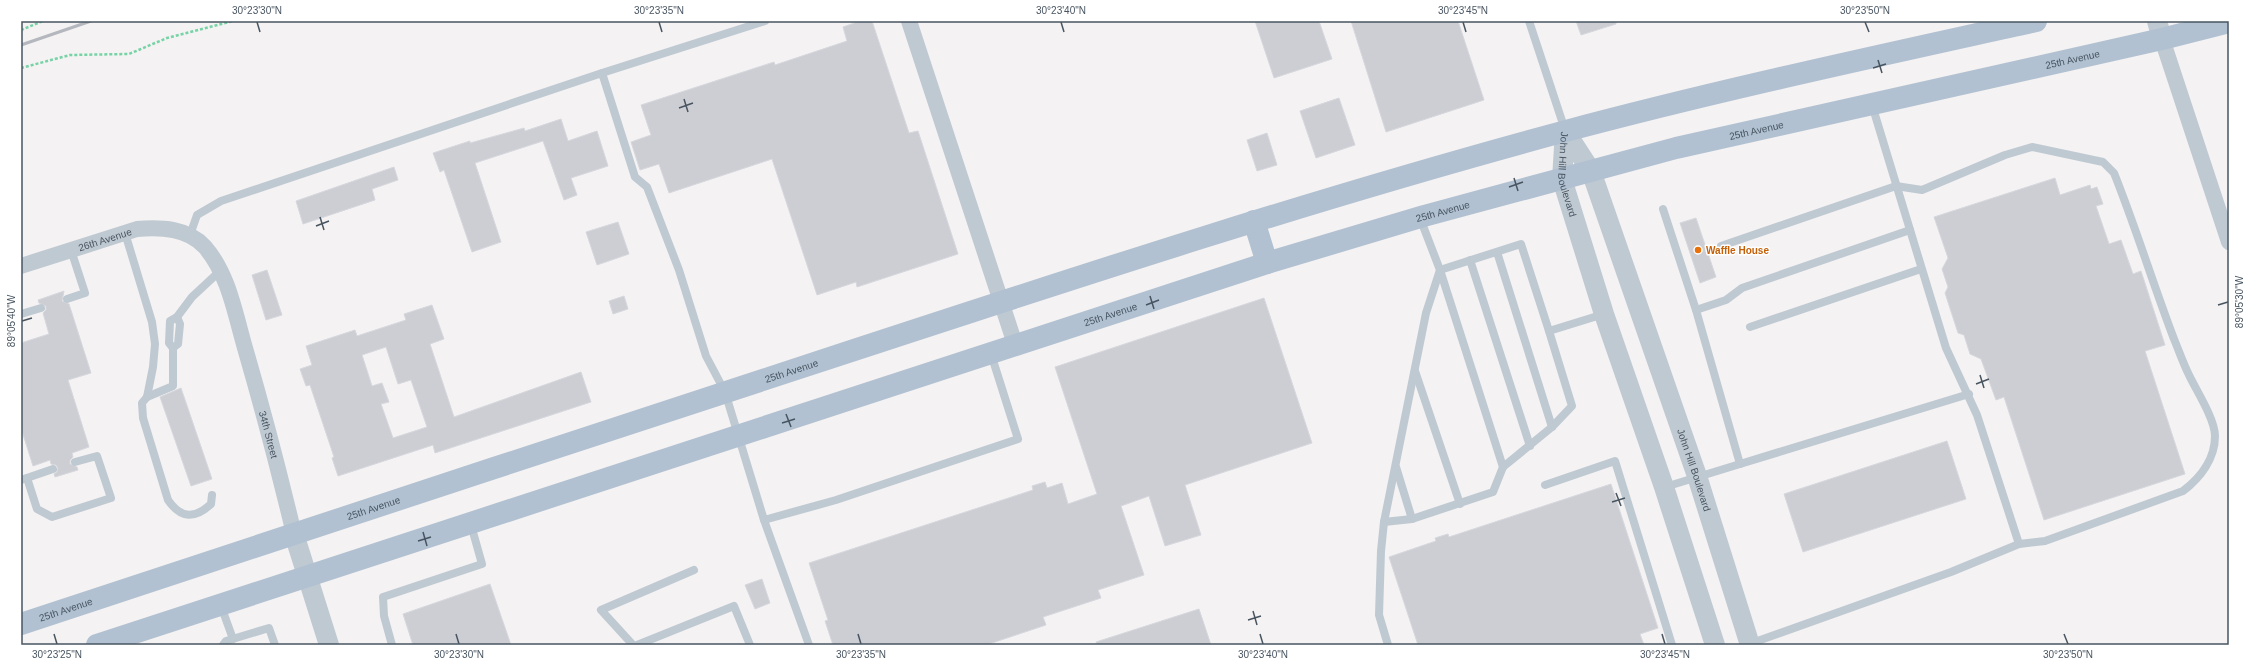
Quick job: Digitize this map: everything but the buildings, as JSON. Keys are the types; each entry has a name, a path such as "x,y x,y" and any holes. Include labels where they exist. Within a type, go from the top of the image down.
{"main road":[{"name":"25th Avenue","path":"21,624 725,392 1254,221 1566,131 1696,98 2025,22"},
{"name":"25th Avenue","path":"97,645 1267,262 1420,217 1676,148 1871,103 2159,30 2229,22"},
{"path":"1254,221 1267,262"}],"street":[{"path":"909,21 1015,344"},
{"path":"2159,30 2229,242"},
{"name":"John Hill Boulevard","path":"1566,131 1591,171 1697,476 1749,645"},
{"name":"John Hill Boulevard","path":"1566,131 1562,179 1604,314 1664,487 1715,645"},
{"name":"26th Avenue","path":"21,266 137,229 156,227 190,235"},
{"name":"34th Street","path":"190,235 204,247 224,278 272,439 294,534 329,645"}],"lane":[{"path":"190,235 197,215 221,201 602,73 765,21"},
{"path":"1529,21 1566,131"},
{"path":"602,73 635,177 647,187 679,270 706,356 725,392 764,520 809,645"},
{"path":"1871,103 1946,348 1969,394 2019,544"},
{"path":"1721,246 1896,186 1922,190 2005,155 2032,147 2103,162 2114,173 2174,338 2189,374 2204,403 2216,435 2212,453 2205,468 2196,480 2183,491 2045,541 2019,544 1951,572 1749,645"},
{"path":"1663,209 1696,310 1740,464"},
{"path":"1420,217 1440,270 1503,467"},
{"path":"1696,310 1726,300 1742,288 1910,230"},
{"path":"125,233 152,322 155,344 154,367 147,397 142,403 143,418 168,500 175,510 187,515 196,514 212,504 212,495"},
{"path":"1384,522 1412,519 1493,492 1503,467 1552,427 1572,406 1521,244 1440,270"},
{"path":"67,299 84,293 71,250"},
{"path":"1496,252 1552,427"},
{"path":"1470,260 1530,446"},
{"path":"1750,327 1921,269"},
{"path":"1388,645 1380,615 1381,551 1384,522 1426,313 1440,270"},
{"path":"147,397 173,386 173,348 178,344 180,324 177,317 192,297 220,271"},
{"path":"21,314 41,308"},
{"path":"1549,331 1604,314"},
{"path":"764,520 836,500 1018,438 990,352"},
{"path":"1414,370 1460,504"},
{"path":"1664,487 1969,394"},
{"path":"53,469 24,479 37,509 52,517 111,498 97,456 75,462"},
{"path":"1545,485 1615,462 1672,645"},
{"path":"1396,466 1412,519"},
{"path":"392,645 384,616 383,597 482,564 470,522"},
{"path":"633,645 601,610 694,570"},
{"path":"220,604 233,639"},
{"path":"637,645 734,606 750,645"},
{"path":"223,645 226,641 244,638 269,628 275,645"}],"path":[{"path":"21,30 44,21"},
{"path":"21,68 70,55 129,54 167,38 233,21"}],"railway":[{"path":"21,45 91,21"}],"place":[{"name":"Waffle House","path":"1698,250"}]}
